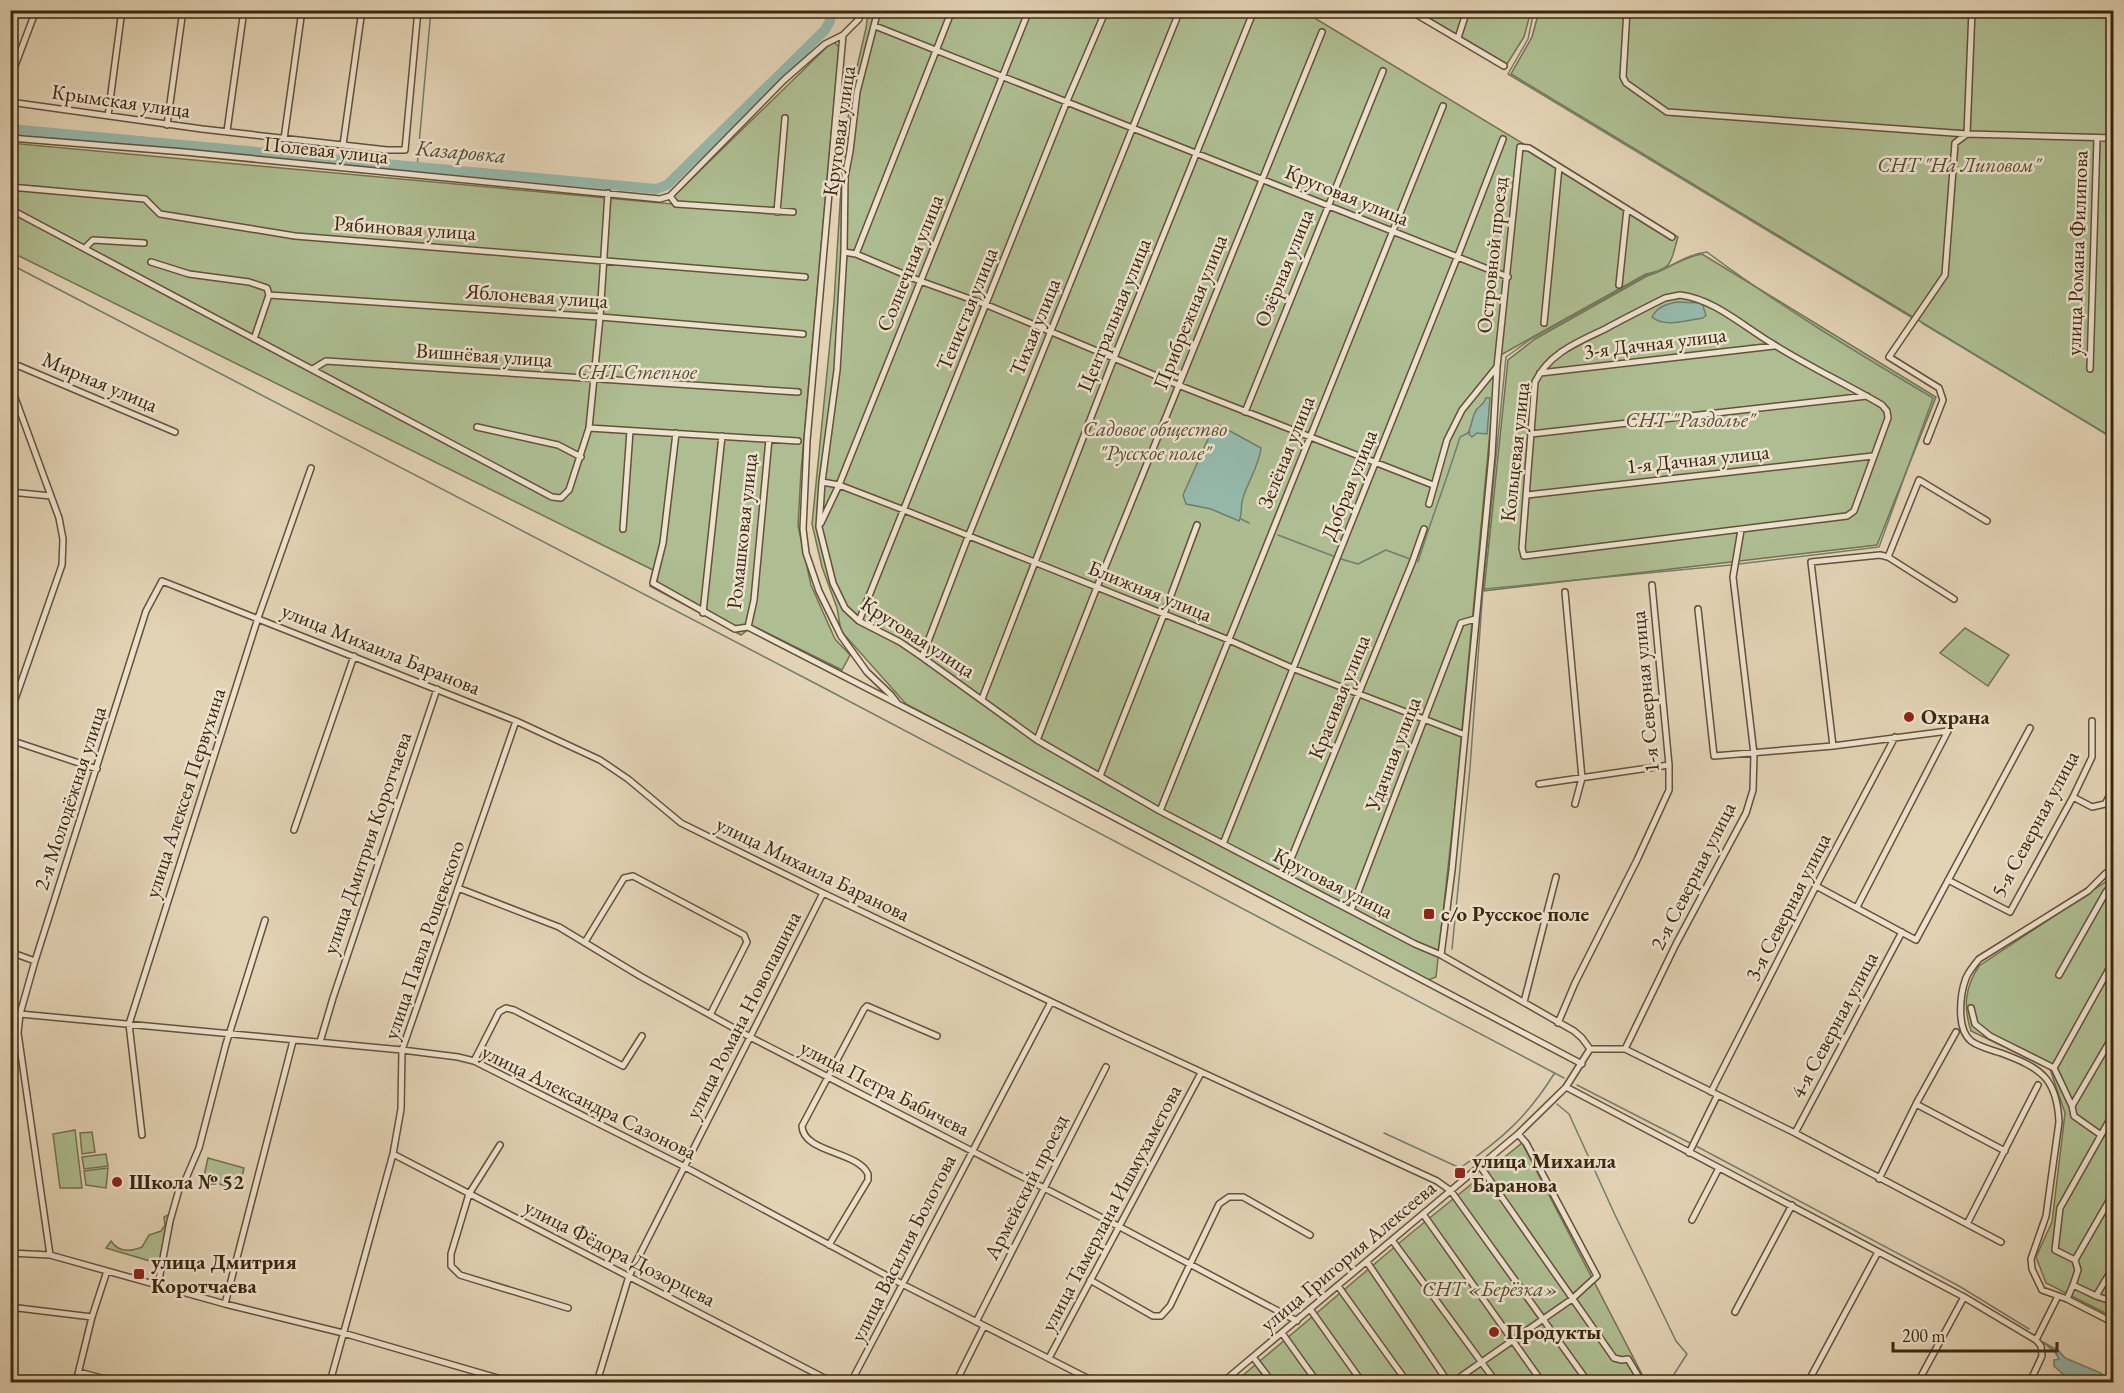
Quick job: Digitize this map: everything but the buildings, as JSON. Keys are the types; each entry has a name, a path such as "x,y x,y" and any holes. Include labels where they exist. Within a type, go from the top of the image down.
{"street":[{"path":"10,79 36,10"},
{"path":"108,116 122,10"},
{"path":"167,125 183,10"},
{"path":"227,131 244,10"},
{"path":"284,139 302,10"},
{"path":"343,145 362,10"},
{"name":"Крымская улица","path":"10,102 167,125 405,150 418,10"},
{"path":"670,196 784,80 825,44 843,34 859,19 861,10"},
{"path":"875,26 878,10"},
{"path":"856,254 952,10"},
{"name":"Солнечная улица","path":"819,527 839,485 1029,10"},
{"name":"Тенистая улица","path":"859,621 1067,101 1106,10"},
{"name":"Тихая улица","path":"922,657 1180,10"},
{"name":"Центральная улица","path":"982,699 1114,358 1254,10"},
{"path":"1458,38 1467,10"},
{"path":"1627,10 1623,77 1626,83 1667,112 1674,114 1967,134 2114,138"},
{"path":"1967,134 1972,10"},
{"path":"1411,11 1504,66"},
{"name":"Круговая улица","path":"1508,277 875,26 857,92 845,177 844,252 837,370 822,482 819,527 833,583 845,608 859,621 900,642 1037,740 1160,811 1440,955 1524,1002 1582,1038 1590,1049"},
{"name":"Прибрежная улица","path":"1037,740 1322,32"},
{"path":"843,34 807,441 803,529 806,552 819,591 841,636 867,672 891,694 899,705"},
{"name":"Озёрная улица","path":"1245,412 1383,71"},
{"name":"Зелёная улица","path":"1160,811 1443,106"},
{"path":"777,212 785,118"},
{"path":"1927,441 1943,400 1939,388 1888,357 1945,275 1955,143 1967,134"},
{"name":"Полевая улица","path":"10,138 184,152 660,199 670,196 676,204 793,212"},
{"name":"улица Романа Филипова","path":"2090,369 2097,138"},
{"name":"Добрая улица","path":"1224,844 1292,668 1458,258 1503,139"},
{"name":"Островной проезд","path":"1497,367 1520,147 1529,148 1559,167"},
{"path":"1544,323 1559,167 1672,237"},
{"name":"Рябиновая улица","path":"10,187 146,199 160,214 295,236 805,277"},
{"path":"10,208 552,497 561,498 568,490 589,428 600,317 608,193"},
{"path":"1619,285 1627,209"},
{"path":"85,248 93,240 144,243"},
{"path":"844,252 856,254 920,281 987,305 1178,385 1433,485"},
{"name":"Яблоневая улица","path":"151,262 189,274 249,282 267,288 269,295 600,317 803,334"},
{"path":"254,339 269,295"},
{"name":"Кольцевая улица","path":"1680,295 1693,296 1708,302 1774,345 1867,396 1887,411 1888,418 1854,511 1847,516 1524,556 1522,548 1535,382 1555,357 1576,343 1665,298 1680,295"},
{"name":"3-я Дачная улица","path":"1540,373 1774,345"},
{"name":"Вишнёвая улица","path":"313,369 326,361 798,392"},
{"name":"Мирная улица","path":"10,365 19,366 175,432"},
{"path":"1429,504 1447,440 1462,411 1497,367"},
{"path":"1440,955 1452,870 1492,455 1497,367"},
{"path":"10,384 59,518 63,539 62,565 10,714"},
{"path":"1531,434 1867,396"},
{"path":"477,427 558,446 581,457"},
{"path":"589,428 798,441"},
{"path":"623,529 630,431"},
{"path":"676,433 663,543 653,583 735,629 748,627 899,705 1582,1064"},
{"path":"703,613 722,436"},
{"name":"Ромашковая улица","path":"748,627 754,600 769,439"},
{"name":"1-я Дачная улица","path":"1527,495 1873,456"},
{"name":"улица Алексея Первухина","path":"142,1135 129,1024 258,618 311,468"},
{"path":"1888,557 1919,480 1988,521"},
{"name":"Ближняя улица","path":"822,482 839,485 904,510 1229,640 1292,668 1359,692 1465,735"},
{"path":"10,492 51,496"},
{"path":"1100,776 1197,525"},
{"name":"Красивая улица","path":"1284,876 1424,529"},
{"name":"2-я Северная улица","path":"1624,1049 1676,944 1746,813 1753,790 1754,754 1733,577 1741,530"},
{"path":"1833,746 1811,562 1880,555 1888,557 1954,599"},
{"name":"улица Михаила Баранова","path":"162,581 516,721 600,760 681,823 1050,1002 1437,1181 1451,1191"},
{"name":"2-я Молодёжная улица","path":"50,1255 18,1033 20,1014 146,611 162,581"},
{"name":"1-я Северная улица","path":"1558,1023 1575,983 1670,790 1652,585"},
{"path":"1565,592 1582,778 1575,804"},
{"path":"1698,609 1714,756 1833,746 1948,731 1857,907"},
{"name":"Удачная улица","path":"1351,910 1461,623 1475,619"},
{"path":"294,830 354,656"},
{"name":"улица Дмитрия Коротчаева","path":"320,1042 436,689"},
{"name":"улица Павла Рощевского","path":"330,1383 393,1154 401,1108 402,1050 516,721"},
{"name":"5-я Северная улица","path":"1948,880 2010,912 2073,797 2092,757 2092,721"},
{"path":"1816,886 1916,940 2030,728"},
{"name":"3-я Северная улица","path":"1711,1092 1816,886 1895,738"},
{"path":"10,740 97,769"},
{"path":"1539,784 1669,765"},
{"path":"2073,797 2092,807 2105,804 2114,788"},
{"path":"2114,870 2106,873 2088,891 1979,959 1972,967 1963,990 1961,1017 1969,1040 2031,1066 2049,1080 2058,1109 2058,1125 2046,1216 2031,1258 2032,1269 2042,1290 2067,1299 2114,1323"},
{"path":"585,942 624,878 633,876 744,935 747,942 710,1015"},
{"path":"1524,1002 1556,877"},
{"path":"2059,975 2106,892 2114,883"},
{"name":"улица Петра Бабичева","path":"458,888 559,927 640,976 750,1037 1044,1187 1297,1321"},
{"name":"улица Романа Новопашина","path":"597,1383 630,1276 823,893"},
{"path":"158,1285 170,1221 180,1186 184,1183 199,1148 230,1034 265,920"},
{"name":"4-я Северная улица","path":"1795,1133 1902,932"},
{"path":"10,952 35,961"},
{"path":"2054,1068 2114,960"},
{"name":"улица Василия Болотова","path":"851,1383 1050,1002"},
{"path":"829,1245 868,1177 867,1171 861,1165 809,1141 803,1133 802,1126 867,1006 937,1036"},
{"path":"474,1061 499,1012 506,1008 623,1066 642,1036"},
{"path":"1971,1008 1975,1024 1990,1036 2054,1068 2072,1106 2074,1116 2101,1135"},
{"name":"улица Александра Сазонова","path":"20,1014 402,1050 474,1061 685,1167 829,1245 1095,1383"},
{"path":"1879,1179 1916,1104 1956,1032"},
{"path":"2072,1106 2114,1034"},
{"path":"225,1304 293,1041"},
{"path":"1590,1049 1624,1049 1795,1133 2001,1242"},
{"name":"улица Григория Алексеева","path":"1224,1382 1518,1134 1566,1087 1590,1049"},
{"name":"Армейский проезд","path":"976,1322 1106,1067"},
{"name":"улица Тамерлана Ишмухаметова","path":"1049,1358 1202,1073"},
{"path":"1967,1224 2038,1085"},
{"path":"1566,1087 1964,1297 2036,1340 2041,1346 2042,1356 2030,1383"},
{"path":"1689,1153 1718,1096"},
{"path":"1916,1104 2005,1151"},
{"path":"2075,1260 2055,1250 2060,1208 2114,1112"},
{"path":"1453,1383 1572,1299 1597,1276 1526,1143 1518,1134"},
{"path":"500,1146 469,1194 451,1254 451,1266 460,1275 568,1308"},
{"name":"улица Фёдора Дозорцева","path":"393,1154 832,1383"},
{"path":"1480,1166 1614,1358 1628,1359 1640,1383"},
{"path":"1692,1220 1719,1168"},
{"path":"1451,1191 1587,1383"},
{"path":"2067,1299 2078,1270 2075,1260 2114,1192"},
{"path":"1090,1280 1153,1316 1167,1310 1219,1204 1229,1197 1243,1197 1310,1235"},
{"path":"1736,1312 1791,1205"},
{"path":"1423,1215 1542,1383"},
{"path":"1392,1240 1496,1383"},
{"path":"1808,1383 1878,1252"},
{"path":"10,1253 50,1255 225,1304 343,1333 511,1383"},
{"path":"1367,1262 1448,1383"},
{"path":"2096,1296 2114,1266"},
{"path":"76,1383 92,1317 107,1271"},
{"path":"2073,1285 2114,1302"},
{"path":"1338,1286 1407,1383"},
{"path":"2036,1340 2058,1296"},
{"path":"1918,1383 1964,1297"},
{"path":"10,1307 92,1317"},
{"path":"1310,1309 1362,1383"},
{"path":"956,1383 984,1326"},
{"path":"1282,1333 1317,1383"},
{"path":"1253,1357 1272,1383"},
{"path":"79,1372 116,1383"}],"green space":[{"name":"Садовое общество \"Русское поле\"","path":"868,11 1303,11 1678,237 1672,259 1666,267 1646,274 1497,357 1455,804 1436,977 1428,980 906,704 841,631 837,608 822,567 812,524 834,302 843,155 852,89"},
{"path":"1417,11 1531,11 1524,37 1507,64"},
{"name":"СНТ \"На Липовом\"","path":"1539,11 2113,11 2113,438 1511,74 1532,37"},
{"name":"СНТ Степное","path":"833,41 839,47 798,526 811,585 835,639 850,655 842,670 753,626 741,635 650,586 653,570 11,252 10,143 672,204 674,196"},
{"name":"СНТ \"Раздолье\"","path":"1702,254 1936,397 1877,545 1484,591 1508,360 1535,339 1647,276"},
{"path":"1965,628 2009,655 1988,686 1940,653"},
{"path":"2113,877 2113,1317 2046,1283 2036,1257 2052,1222 2065,1113 2050,1069 1971,1031 1966,1005 1968,989 1979,966"},
{"path":"75,1130 82,1188 60,1188 53,1134"},
{"path":"92,1132 95,1152 82,1154 80,1133"},
{"name":"СНТ «Берёзка»","path":"1522,1143 1646,1382 1235,1382 1410,1234"},
{"path":"106,1154 108,1166 84,1169 82,1157"},
{"path":"208,1158 244,1168 239,1189 203,1180"},
{"path":"108,1168 106,1188 86,1185 84,1171"},
{"path":"168,1215 160,1264 106,1248 111,1241 117,1247 125,1250 142,1247 149,1235 161,1231 165,1225 164,1217"}],"shaded area":[{"path":"1677,302 1702,303 1706,315 1703,318 1669,323 1652,317 1662,306"},
{"path":"1486,398 1490,398 1487,434 1477,433 1472,437 1468,433 1474,415"},
{"path":"1219,425 1261,448 1243,498 1239,521 1211,509 1186,504 1183,495 1208,439 1210,428"},
{"path":"2043,1342 2059,1351 2065,1358 2101,1373 2108,1382 2066,1382 2067,1378 2054,1366 2054,1360 2059,1359 2055,1352"}],"waterway":[{"path":"417,167 431,10"},
{"name":"Казаровка","path":"10,129 656,189 667,185 825,30 830,21 831,10"},
{"path":"1534,10 1528,39 1508,74 1911,317"},
{"path":"1452,949 1470,768 1483,589 1506,357 1531,339 1647,275 1691,256 1707,252 1790,310 1933,398 1879,547 1739,564"},
{"path":"10,264 826,689 1564,1078"},
{"path":"1922,323 2114,439"},
{"path":"1418,562 1460,437 1470,432"},
{"path":"1241,519 1249,523"},
{"path":"1278,535 1333,556"},
{"path":"1341,559 1358,564 1386,550 1410,559"},
{"path":"1484,589 1731,565"},
{"path":"1384,1133 1460,1168 1512,1127 1534,1103 1554,1074"},
{"path":"1577,1085 1692,1144"},
{"path":"1557,1104 1569,1114 1676,1341 1687,1354 1669,1382"},
{"path":"1696,1146 1959,1286 2029,1329"},
{"path":"2043,1342 2058,1355"}],"place":[{"name":"Охрана","path":"1909,717"},
{"name":"с/о Русское поле","path":"1429,914"},
{"name":"улица Михаила Баранова","path":"1460,1173"},
{"name":"Школа № 52","path":"117,1182"},
{"name":"улица Дмитрия Коротчаева","path":"139,1274"},
{"name":"Продукты","path":"1494,1332"}]}
